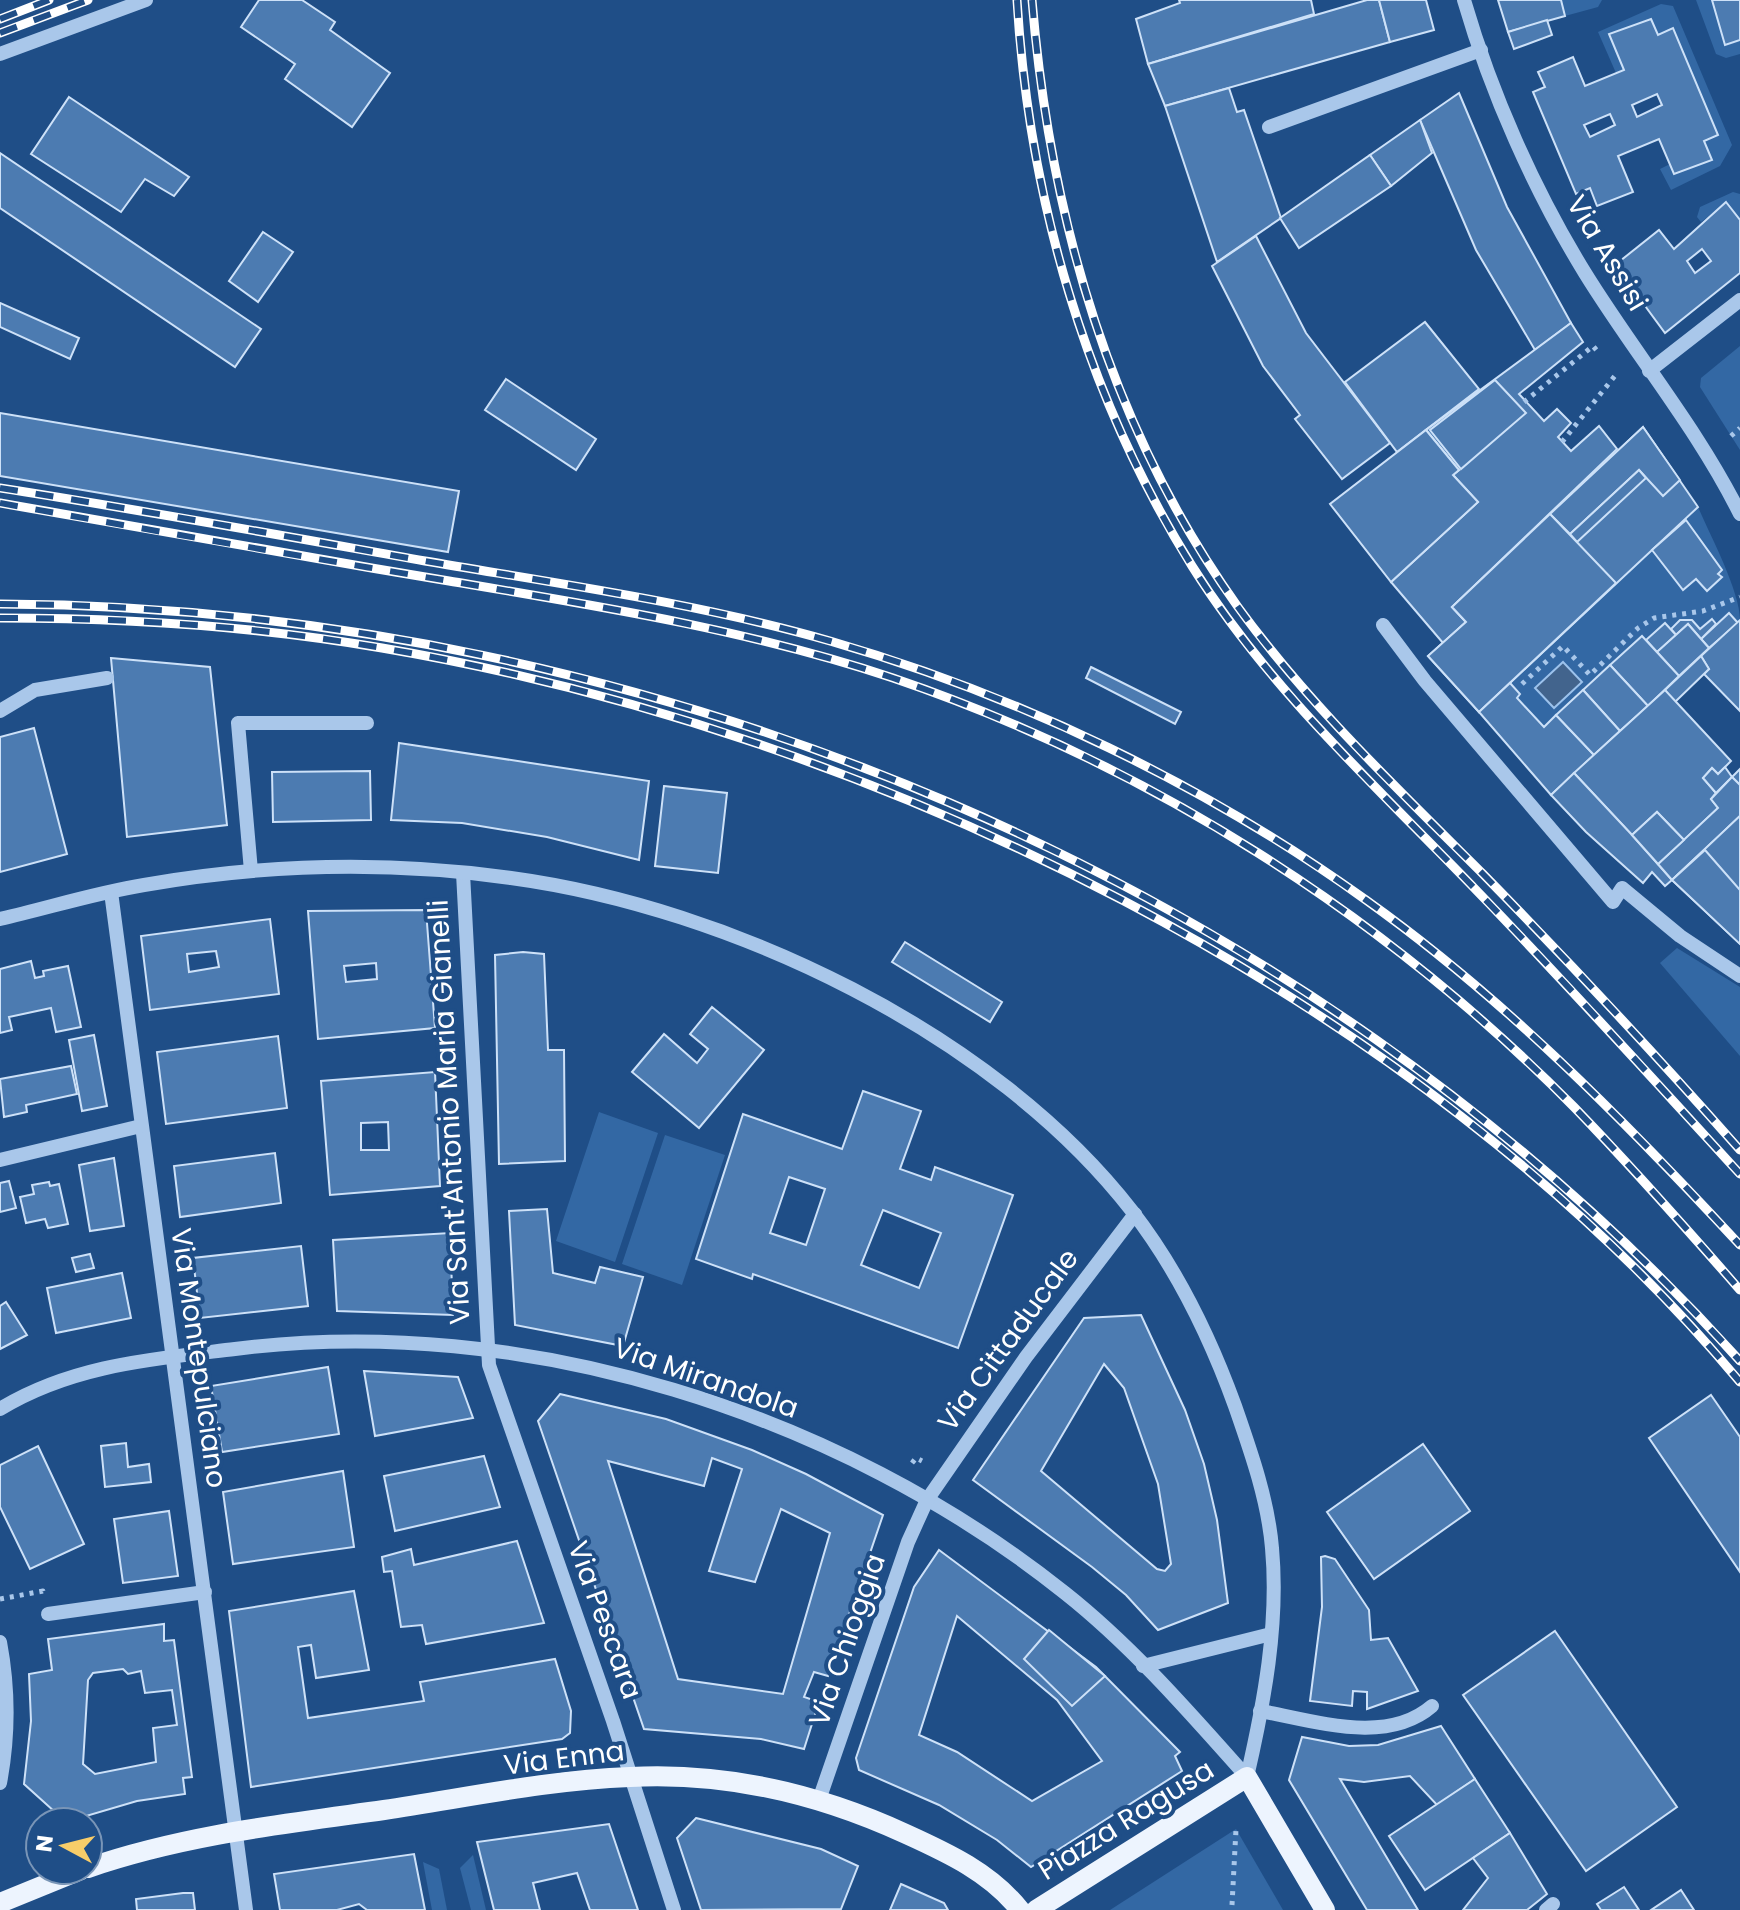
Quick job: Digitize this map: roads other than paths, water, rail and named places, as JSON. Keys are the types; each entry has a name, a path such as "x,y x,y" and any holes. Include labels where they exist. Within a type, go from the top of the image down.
{"main road":[{"name":"Via Enna","path":"104,1863 151,1848 236,1831 632,1777 735,1782 819,1800 878,1821 949,1855 989,1879 1020,1910"},
{"name":"Piazza Ragusa","path":"1036,1910 1247,1777 1325,1910"},
{"path":"2,1896 32,1886"}],"street":[{"path":"0,54 146,0"},
{"name":"Via Assisi","path":"1464,0 1481,50 1530,168 1571,250 1717,471 1740,514"},
{"path":"1269,127 1481,50"},
{"path":"1649,371 1740,300"},
{"path":"1383,625 1435,692 1613,902 1622,888 1680,936 1740,976"},
{"path":"0,711 35,690 107,678"},
{"path":"251,871 238,723 367,723"},
{"name":"Piazza Ragusa","path":"0,919 111,892 251,871 314,868 463,873 579,890 727,932 829,977 987,1074 1062,1136 1135,1214 1197,1315 1228,1387 1264,1501 1274,1587 1271,1634 1247,1777"},
{"name":"Via Sant'Antonio Maria Gianelli","path":"463,873 487,1349"},
{"name":"Via Montepulciano","path":"111,892 246,1910"},
{"path":"0,1160 141,1126"},
{"name":"Via Cittaducale","path":"927,1500 1026,1357 1135,1214"},
{"name":"Via Mirandola","path":"0,1409 54,1382 105,1367 174,1356 304,1343 487,1349 609,1370 668,1386 816,1444 927,1500 994,1541 1065,1593 1143,1666"},
{"name":"Via Pescara","path":"487,1349 498,1398 632,1777 674,1910"},
{"name":"Via Chioggia","path":"819,1800 908,1542 927,1500"},
{"path":"48,1614 205,1592"},
{"path":"1143,1666 1271,1634"},
{"path":"0,1642 8,1720 0,1783"},
{"name":"Piazza Ragusa","path":"1143,1666 1247,1777"},
{"path":"1260,1711 1361,1727 1408,1721 1432,1706"}],"railway":[{"path":"0,19 49,0"},
{"path":"0,33 88,0"},
{"path":"1017,0 1034,148 1069,294 1093,365 1122,434 1192,566 1255,654 1326,736 1478,892 1740,1174"},
{"path":"1032,0 1054,161 1071,240 1094,318 1121,393 1154,467 1193,538 1265,643 1324,712 1581,976 1740,1150"},
{"path":"0,488 578,586 730,616 901,663 1040,717 1108,748 1241,818 1366,900 1417,938 1562,1063 1740,1245"},
{"path":"0,503 561,600 729,633 893,678 988,714 1081,755 1171,801 1258,853 1343,910 1423,971 1501,1037 1574,1107 1740,1290"},
{"path":"0,604 242,617 483,655 719,717 949,802 1169,910 1376,1040 1567,1190 1740,1361"},
{"path":"0,618 191,625 287,634 382,648 568,687 756,743 942,815 1124,901 1298,1002 1460,1116 1609,1243 1740,1382"}]}
